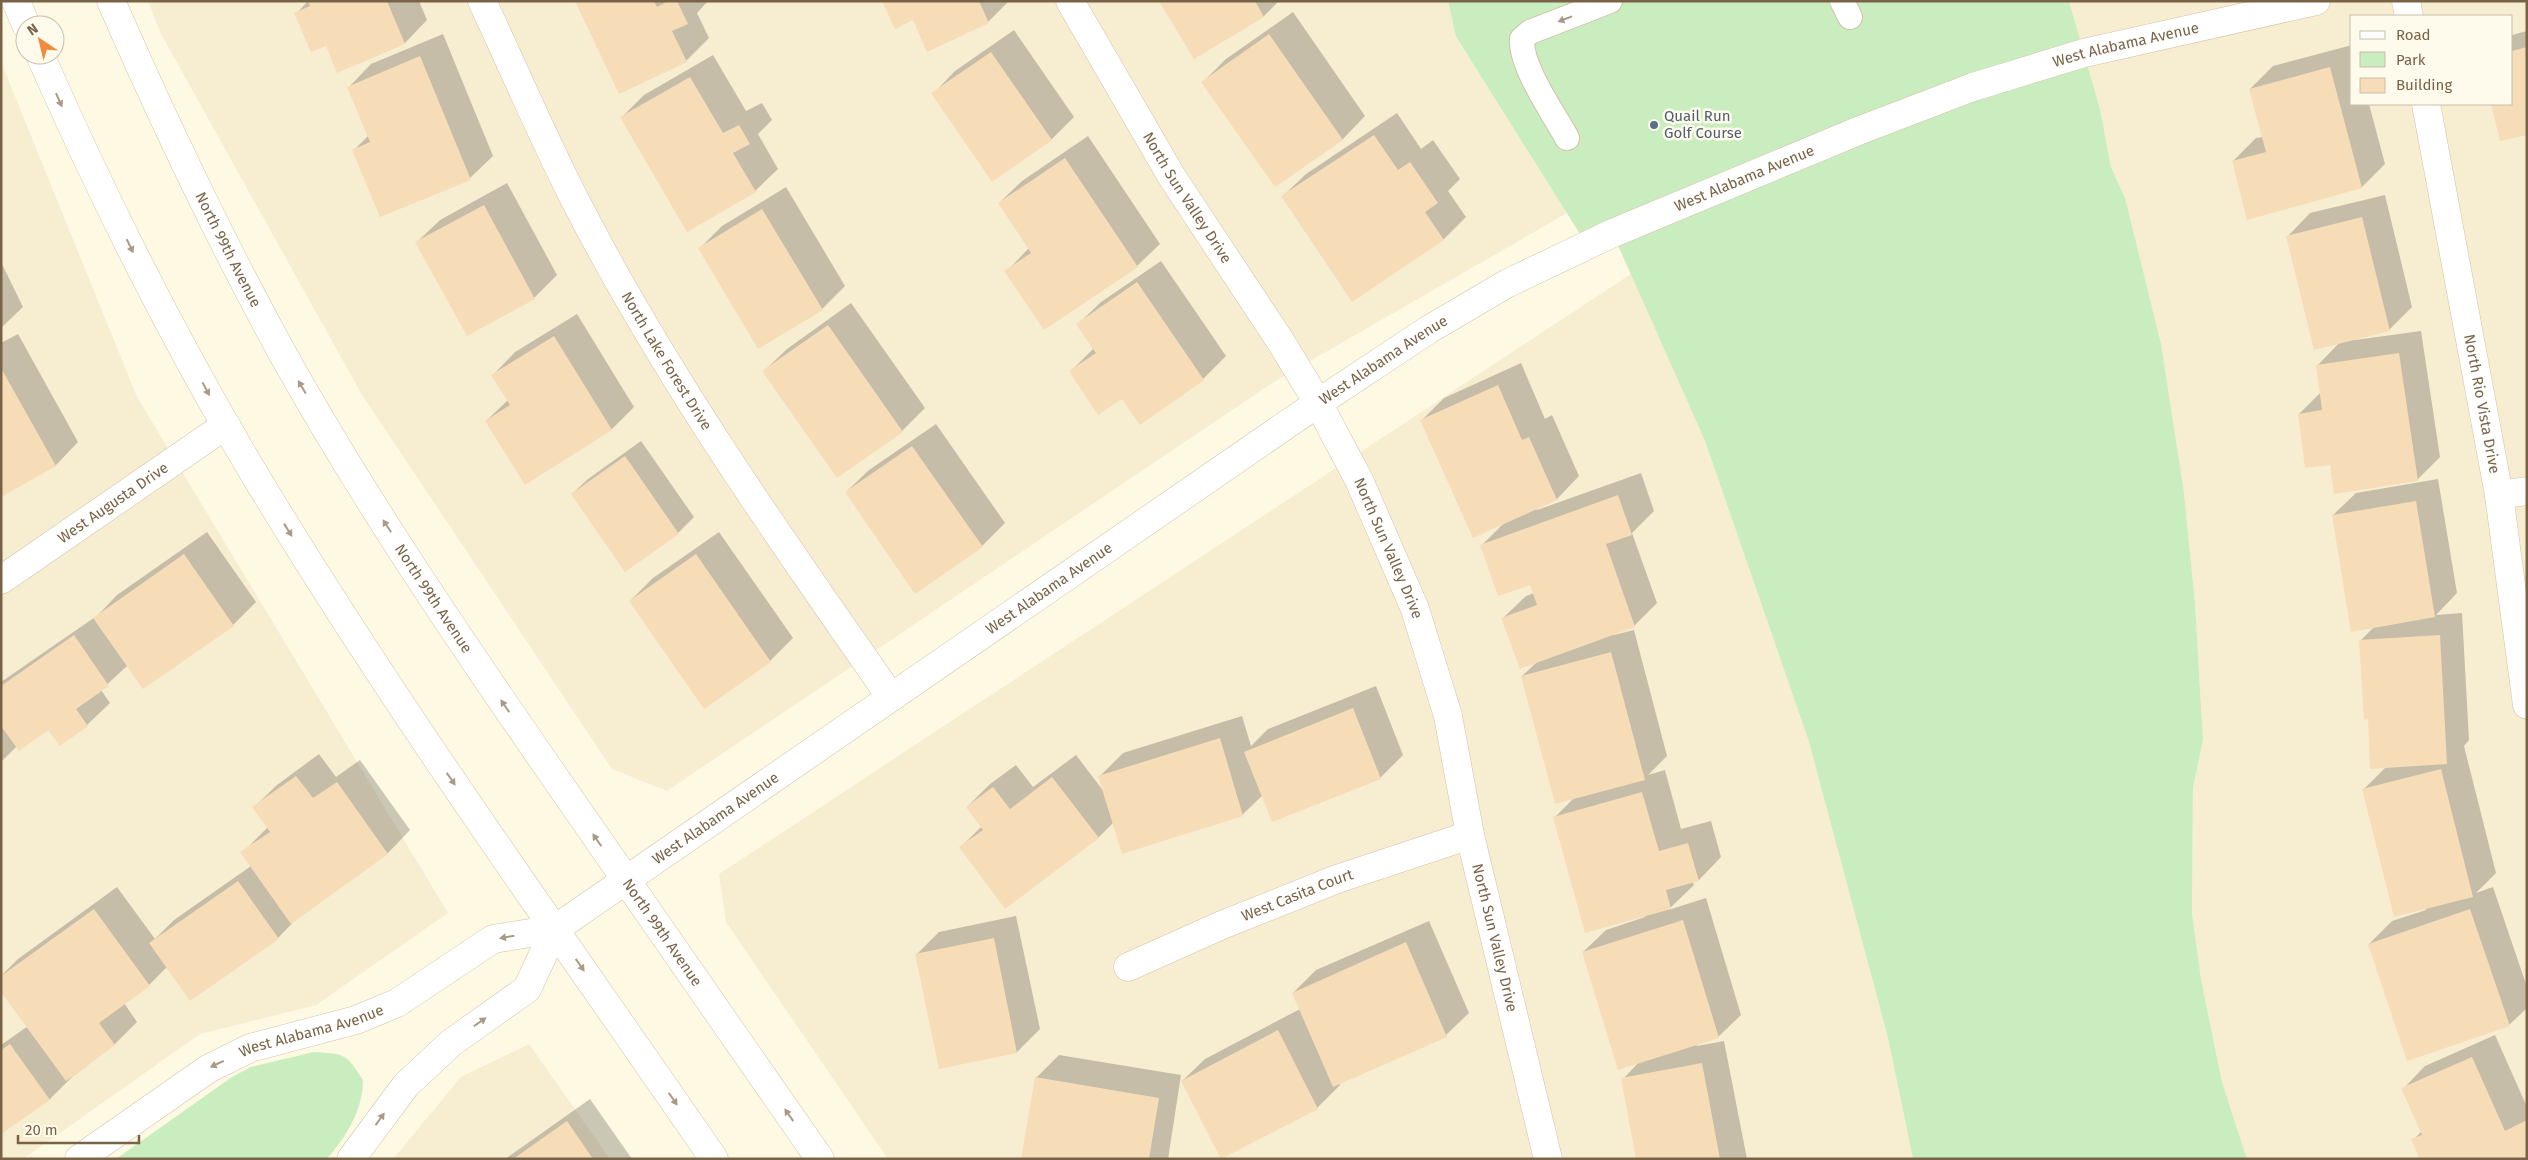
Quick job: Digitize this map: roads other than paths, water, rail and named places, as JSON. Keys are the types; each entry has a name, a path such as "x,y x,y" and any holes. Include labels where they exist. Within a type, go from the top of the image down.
{"street":[{"path":"16,1 22,15"},
{"name":"North 99th Avenue","path":"111,1 144,76 220,234 290,366 356,479 461,642 820,1159"},
{"name":"North Lake Forest Drive","path":"482,1 577,204 638,312 712,435 765,517 891,697"},
{"name":"North Sun Valley Drive","path":"1070,1 1172,177 1281,342 1318,403 1359,480 1415,609 1448,716 1470,835 1548,1159"},
{"name":"West Alabama Avenue","path":"79,1159 208,1068 250,1048 356,1020 397,1003 493,939 555,929 1318,403 1428,330 1508,283 1613,233 1858,131 1974,87 2084,53 2316,1"},
{"path":"2406,1 2409,15"},
{"path":"44,65 66,116 150,284 226,425 270,500 408,716 714,1159"},
{"name":"North Rio Vista Drive","path":"2426,105 2499,495 2527,705"},
{"name":"West Augusta Drive","path":"1,580 226,425"},
{"path":"2499,495 2527,491"},
{"name":"West Casita Court","path":"1128,967 1222,925 1337,879 1470,835"},
{"name":"West Alabama Avenue","path":"351,1159 406,1085 451,1042 527,989 555,929"}],"lane":[{"path":"1567,138 1525,62 1521,48 1522,39 1530,32 1610,1"}],"place":[{"name":"Quail Run Golf Course","path":"1654,125"}]}
